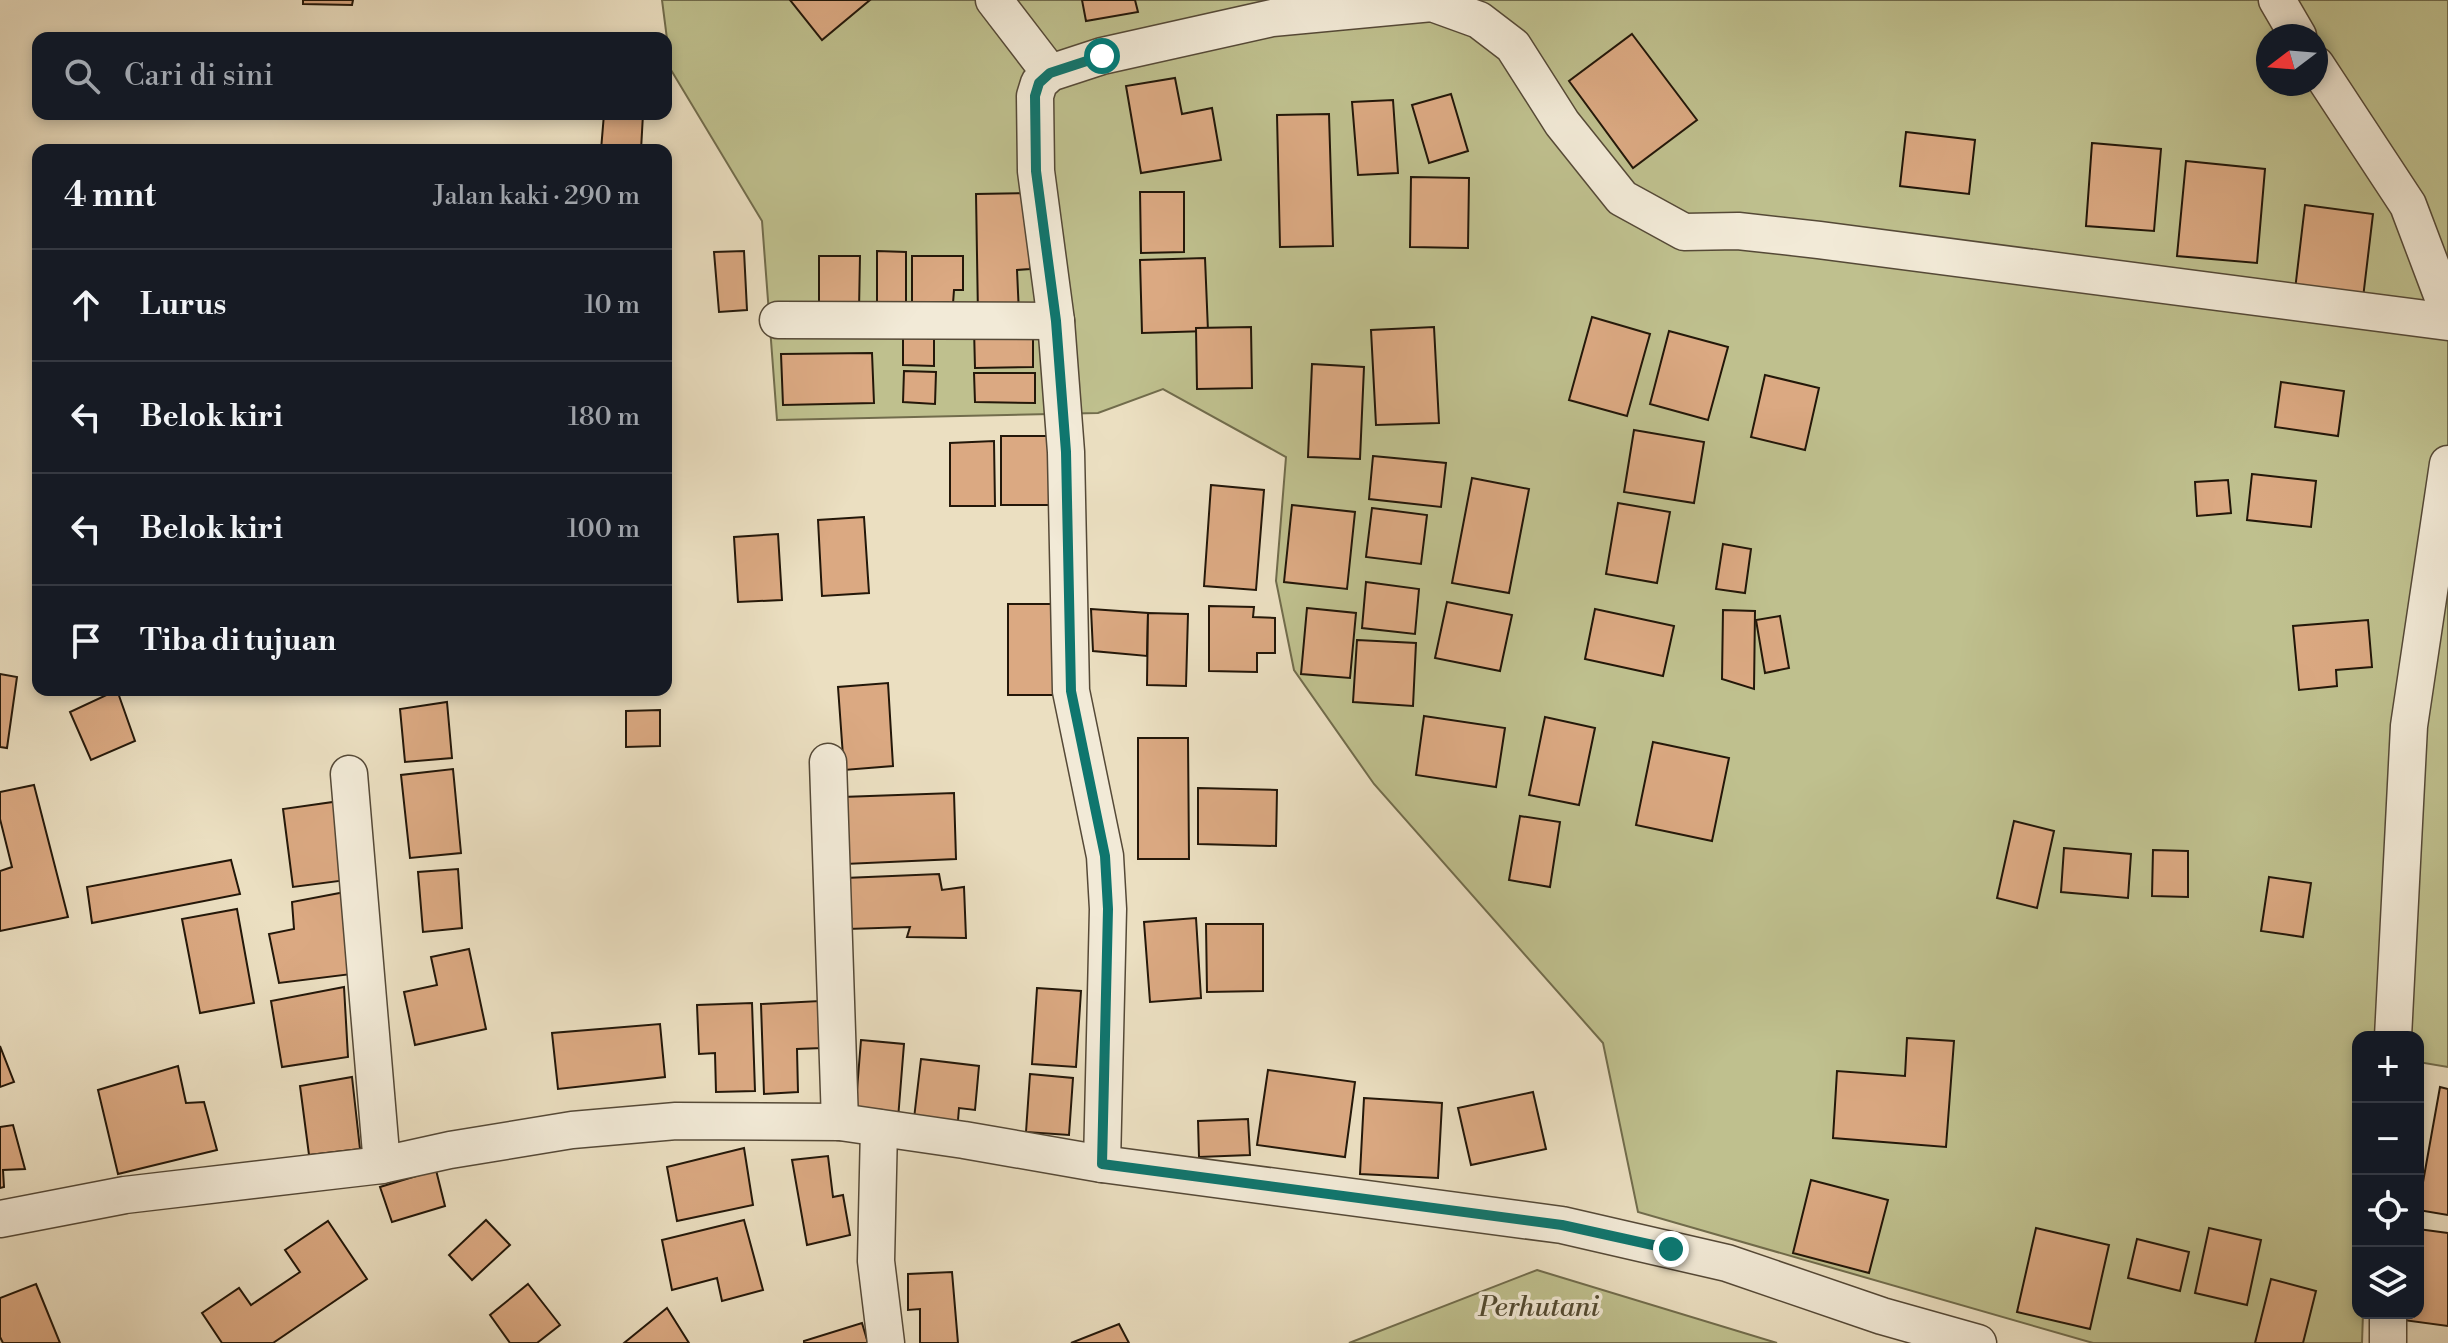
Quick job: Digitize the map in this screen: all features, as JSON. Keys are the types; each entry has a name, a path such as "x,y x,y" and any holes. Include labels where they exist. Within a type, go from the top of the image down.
{"street":[{"path":"994,0 1050,73"},
{"path":"2277,0 2291,24"},
{"path":"1102,1164 1108,909 1105,856 1071,691 1066,452 1056,321 1036,171 1035,96 1039,83 1050,73 1102,56 1272,18 1432,3 1479,20 1513,46 1562,123 1622,198 1684,232 1738,231 1819,240 2448,322"},
{"path":"2328,83 2408,205 2448,311"},
{"path":"778,320 1056,321"},
{"path":"2393,1031 2409,726 2448,464"},
{"path":"828,762 840,1122"},
{"path":"349,774 382,1165"},
{"path":"0,1219 125,1195 382,1165 450,1150 572,1130 676,1121 840,1122 1102,1164 1562,1225 1727,1263 1882,1316 1978,1343"},
{"path":"879,1128 876,1261 886,1343"},
{"path":"2388,1319 2388,1343"}],"green space":[{"path":"662,0 2448,0 2448,1067 2424,1063 2424,1031 2352,1031 2352,1319 2363,1319 2362,1343 2093,1343 1638,1212 1603,1043 1374,784 1294,670 1276,581 1286,457 1163,389 1098,413 777,420 762,221 672,72 672,32 666,32"},
{"name":"Perhutani","path":"1537,1270 1777,1343 1349,1343"}],"building":[{"path":"303,0 353,0 352,5 303,4"},
{"path":"790,0 870,0 822,40"},
{"path":"1082,0 1135,0 1138,12 1086,21"},
{"path":"1632,34 1697,120 1633,168 1569,81"},
{"path":"1175,78 1182,114 1212,108 1221,160 1141,173 1126,86"},
{"path":"1451,94 1468,151 1429,163 1412,105"},
{"path":"1393,100 1398,173 1358,175 1352,102"},
{"path":"1329,114 1333,246 1280,247 1277,115"},
{"path":"604,120 643,120 641,144 602,144"},
{"path":"1906,132 1975,140 1969,194 1900,186"},
{"path":"2092,143 2161,149 2154,231 2086,226"},
{"path":"2186,161 2265,169 2257,263 2177,256"},
{"path":"1411,177 1469,178 1468,248 1410,247"},
{"path":"1140,192 1184,192 1184,252 1141,253"},
{"path":"1029,193 1030,269 1017,270 1019,314 978,315 976,194"},
{"path":"2305,205 2373,214 2363,298 2295,290"},
{"path":"744,251 747,310 719,312 714,252"},
{"path":"877,251 906,252 906,305 877,305"},
{"path":"819,256 860,256 859,310 819,310"},
{"path":"912,256 963,256 963,290 954,290 953,304 912,305"},
{"path":"1205,258 1208,331 1142,333 1140,260"},
{"path":"1592,317 1650,334 1627,416 1569,400"},
{"path":"903,326 934,326 934,366 903,365"},
{"path":"1033,327 1033,367 975,368 974,329"},
{"path":"1251,327 1252,388 1197,389 1196,328"},
{"path":"1434,327 1439,423 1376,425 1371,330"},
{"path":"1669,331 1728,347 1708,420 1650,404"},
{"path":"872,353 874,403 783,405 781,354"},
{"path":"1312,364 1364,367 1360,459 1308,457"},
{"path":"904,371 936,372 935,404 903,402"},
{"path":"974,373 1035,373 1035,403 975,402"},
{"path":"1765,375 1819,388 1805,450 1751,437"},
{"path":"2281,382 2344,391 2338,436 2275,427"},
{"path":"1634,430 1704,442 1694,503 1624,492"},
{"path":"1001,436 1055,436 1055,505 1001,505"},
{"path":"994,441 995,506 950,506 950,443"},
{"path":"1373,456 1446,463 1441,507 1369,499"},
{"path":"2252,474 2316,481 2311,527 2247,520"},
{"path":"1472,478 1529,489 1509,593 1452,583"},
{"path":"2228,480 2231,513 2197,516 2195,482"},
{"path":"1211,485 1264,490 1256,590 1204,586"},
{"path":"1618,503 1670,512 1657,583 1606,574"},
{"path":"1292,505 1355,512 1347,589 1284,582"},
{"path":"1372,508 1427,515 1421,564 1366,557"},
{"path":"864,517 869,593 822,596 818,520"},
{"path":"778,534 782,600 738,602 734,537"},
{"path":"1723,544 1751,549 1745,593 1716,589"},
{"path":"1366,582 1419,589 1415,634 1362,628"},
{"path":"1447,602 1512,615 1500,671 1435,658"},
{"path":"1008,604 1056,604 1056,695 1008,695"},
{"path":"1209,606 1254,607 1253,617 1275,618 1275,653 1257,653 1257,672 1209,671"},
{"path":"1307,608 1356,613 1350,678 1301,674"},
{"path":"1091,609 1148,613 1147,656 1093,651"},
{"path":"1595,609 1674,626 1663,676 1585,659"},
{"path":"1723,610 1755,611 1754,689 1722,679"},
{"path":"1148,613 1188,614 1186,686 1147,685"},
{"path":"1780,616 1789,668 1765,673 1756,620"},
{"path":"2368,620 2372,667 2336,670 2337,686 2299,690 2293,626"},
{"path":"1357,640 1416,643 1413,706 1353,702"},
{"path":"0,674 17,677 7,748 0,747"},
{"path":"888,683 893,766 844,770 838,687"},
{"path":"104,696 119,696 135,741 91,760 70,712"},
{"path":"447,702 452,758 405,762 400,709"},
{"path":"660,710 660,746 626,747 626,711"},
{"path":"1424,716 1505,728 1496,787 1416,775"},
{"path":"1545,717 1595,728 1579,805 1529,795"},
{"path":"1138,738 1188,738 1189,859 1138,859"},
{"path":"1653,742 1729,758 1712,841 1636,825"},
{"path":"453,769 461,853 410,858 401,775"},
{"path":"34,785 68,917 0,931 0,871 12,867 0,819 0,792"},
{"path":"1198,788 1277,790 1276,846 1198,844"},
{"path":"954,793 956,859 845,864 842,797"},
{"path":"340,801 347,880 293,887 283,809"},
{"path":"1520,816 1560,822 1550,887 1509,880"},
{"path":"2014,821 2054,831 2037,908 1997,898"},
{"path":"2064,848 2131,854 2128,898 2061,892"},
{"path":"2153,850 2188,851 2188,897 2152,896"},
{"path":"231,860 240,894 92,923 87,887"},
{"path":"458,869 462,928 423,932 418,872"},
{"path":"939,874 942,890 964,887 966,938 907,937 910,927 847,929 845,878"},
{"path":"2269,877 2311,883 2303,937 2261,931"},
{"path":"345,892 352,974 279,983 269,934 294,929 292,902"},
{"path":"237,909 254,1003 200,1013 182,919"},
{"path":"1196,918 1201,998 1150,1002 1144,922"},
{"path":"1206,924 1263,924 1263,991 1207,992"},
{"path":"469,949 486,1029 415,1045 404,992 437,985 431,957"},
{"path":"344,987 348,1057 282,1067 271,1001"},
{"path":"1037,988 1081,991 1076,1067 1032,1064"},
{"path":"820,1001 822,1048 797,1049 798,1092 764,1094 761,1004"},
{"path":"752,1003 755,1091 716,1092 715,1053 699,1054 697,1005"},
{"path":"660,1024 665,1077 558,1089 552,1033"},
{"path":"1907,1038 1954,1041 1946,1147 1833,1138 1837,1071 1905,1076"},
{"path":"861,1040 904,1044 898,1119 855,1115"},
{"path":"0,1046 14,1082 0,1087"},
{"path":"921,1059 979,1066 975,1110 959,1108 957,1132 913,1127"},
{"path":"178,1066 186,1103 204,1102 217,1150 118,1174 98,1090"},
{"path":"1268,1070 1355,1082 1345,1157 1257,1145"},
{"path":"1030,1074 1073,1078 1069,1135 1026,1132"},
{"path":"352,1077 360,1149 309,1155 300,1086"},
{"path":"2440,1087 2448,1089 2448,1215 2424,1211 2424,1176"},
{"path":"1533,1092 1546,1149 1471,1165 1458,1108"},
{"path":"1364,1098 1442,1103 1438,1178 1360,1174"},
{"path":"1248,1119 1250,1155 1199,1157 1198,1121"},
{"path":"13,1125 25,1169 3,1170 4,1187 0,1188 0,1127"},
{"path":"744,1148 753,1205 677,1221 667,1167"},
{"path":"828,1156 833,1197 843,1195 850,1235 807,1245 792,1160"},
{"path":"436,1170 445,1206 392,1222 380,1187"},
{"path":"1811,1180 1888,1200 1869,1273 1793,1253"},
{"path":"486,1220 510,1245 472,1280 449,1255"},
{"path":"744,1220 763,1290 722,1301 717,1278 672,1290 662,1240"},
{"path":"328,1221 367,1279 273,1343 222,1343 202,1313 239,1288 251,1305 300,1272 285,1250"},
{"path":"2036,1228 2109,1245 2090,1329 2017,1312"},
{"path":"2209,1228 2261,1240 2247,1305 2195,1293"},
{"path":"2424,1230 2448,1233 2448,1326 2403,1320 2424,1319"},
{"path":"2137,1239 2189,1252 2180,1291 2128,1278"},
{"path":"952,1272 958,1343 920,1343 920,1309 908,1310 908,1274"},
{"path":"2271,1279 2316,1291 2303,1343 2255,1343"},
{"path":"36,1284 60,1343 3,1343 0,1337 0,1298"},
{"path":"528,1284 560,1325 537,1343 510,1343 490,1315"},
{"path":"667,1308 689,1343 624,1343"},
{"path":"862,1323 868,1343 804,1343 804,1341"},
{"path":"1119,1324 1129,1343 1071,1343"}],"route":[{"path":"1102,56 1050,73 1039,83 1035,96 1036,171 1056,321 1066,452 1071,691 1105,856 1108,909 1102,1164 1562,1225 1671,1249"}]}
